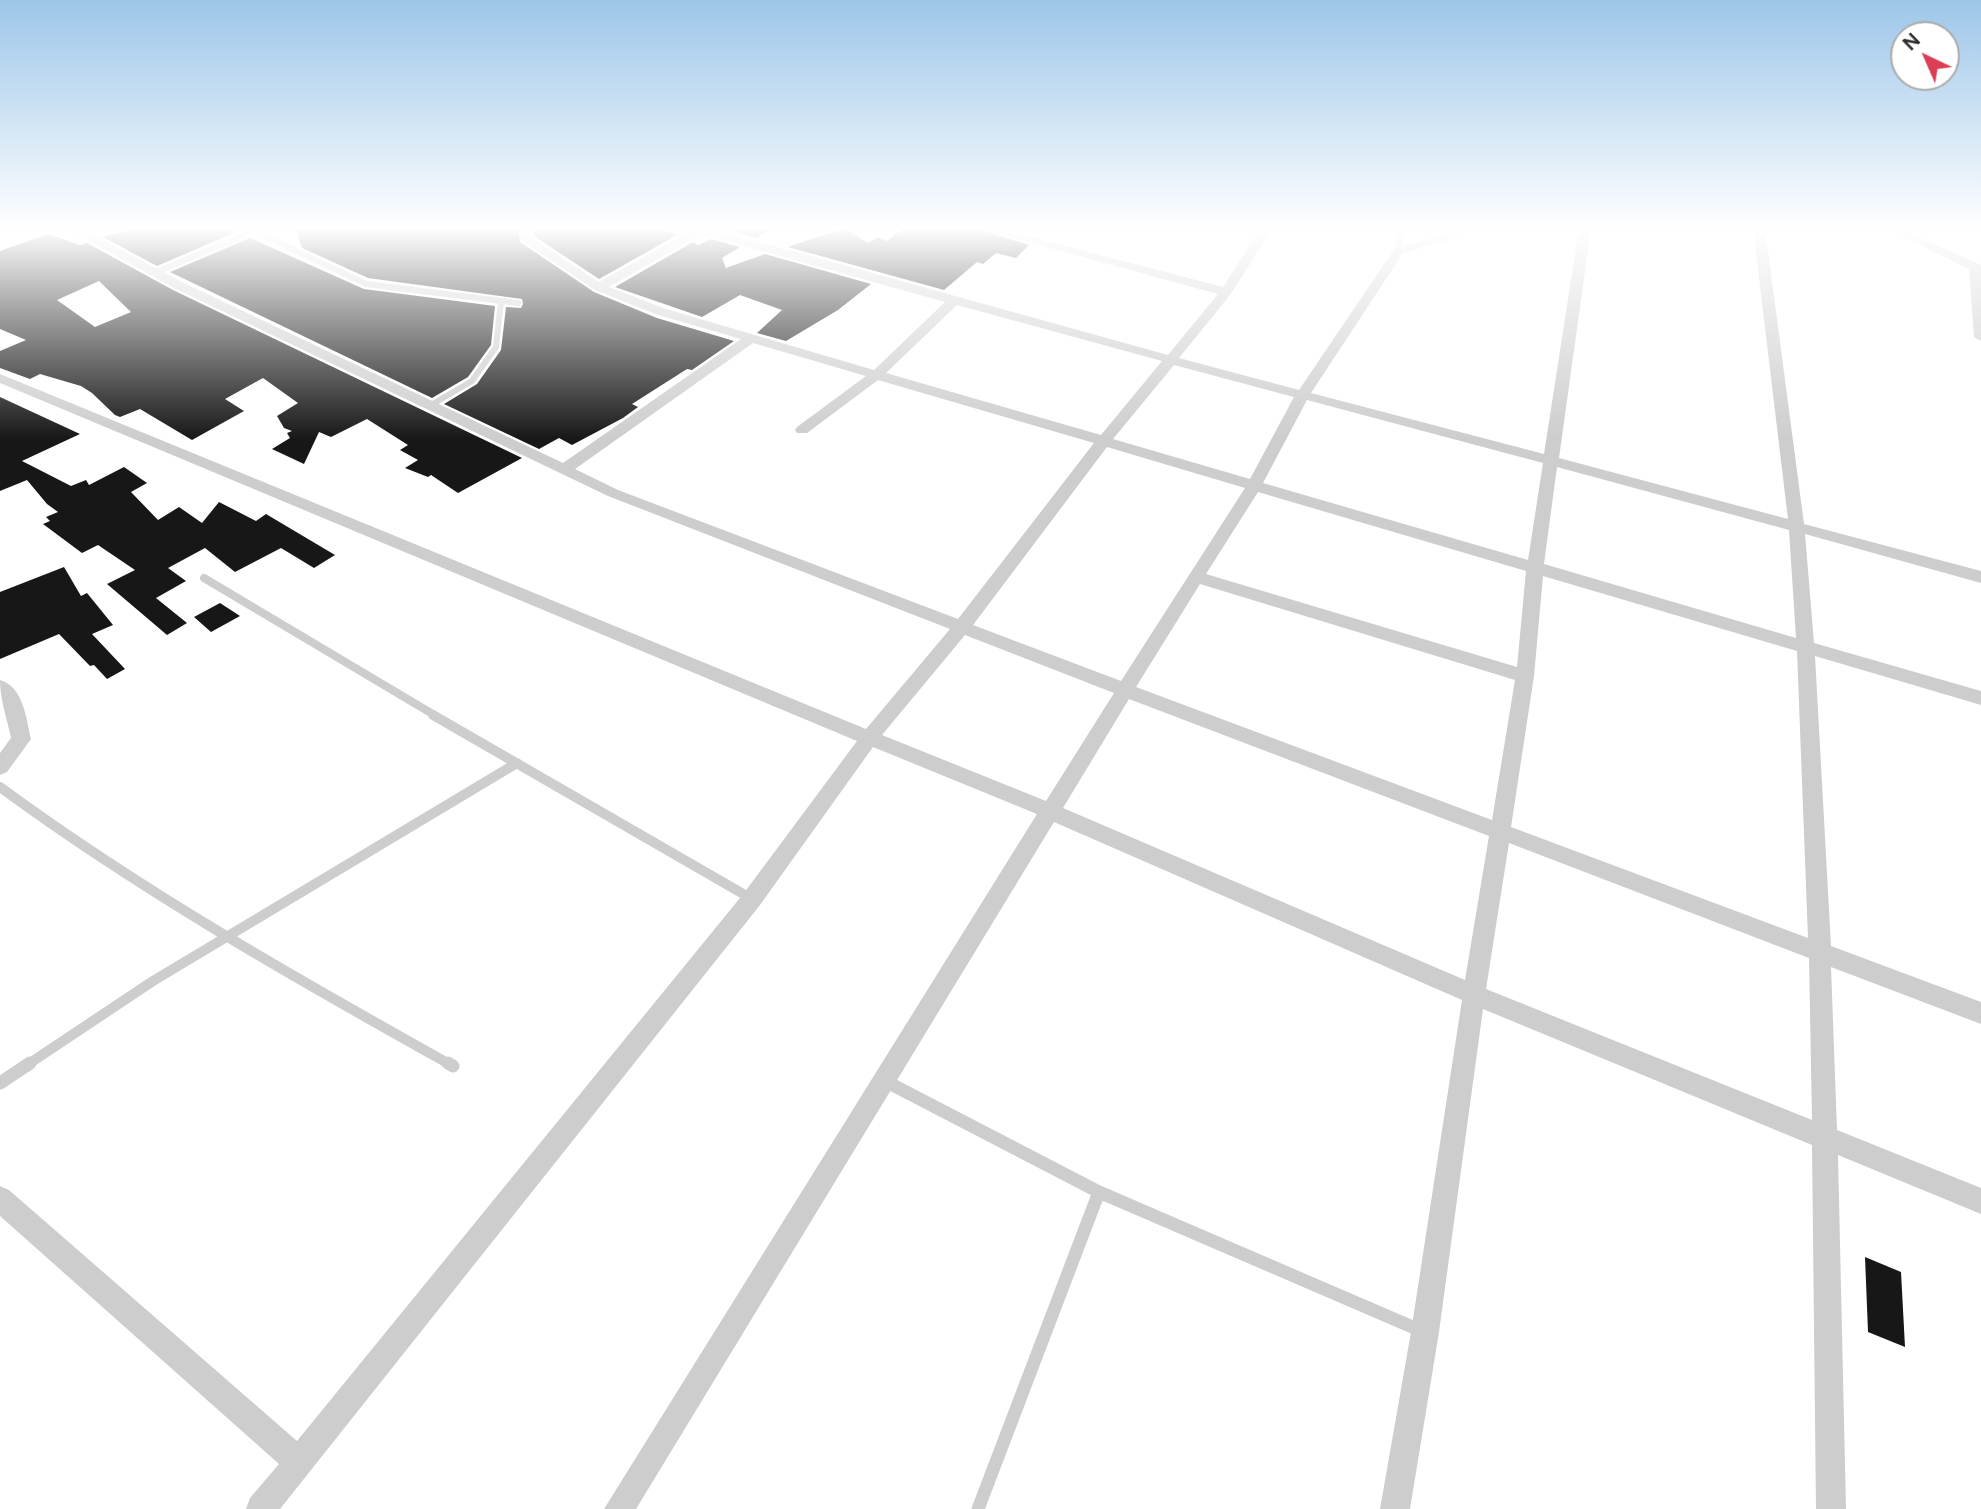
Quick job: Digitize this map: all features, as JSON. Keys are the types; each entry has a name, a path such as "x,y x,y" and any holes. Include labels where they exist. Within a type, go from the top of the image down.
{"street":[{"path":"208,298 565,470 677,519 1981,1013"},
{"path":"628,298 662,312 1981,698"},
{"path":"941,298 1981,577"},
{"path":"261,1509 752,899 870,737 961,628 1103,442 1222,298"},
{"path":"619,1509 1254,485 1303,394 1367,298"},
{"path":"1395,1509 1425,1332 1474,995 1502,832 1525,676 1535,568 1574,298"},
{"path":"1768,298 1797,526 1821,953 1830,1509"},
{"path":"1979,298 1981,337"},
{"path":"802,430 877,374 953,302"},
{"path":"565,470 753,337"},
{"path":"0,378 632,642 1050,811 1474,995 1981,1201"},
{"path":"1197,577 1525,676"},
{"path":"0,687 14,704 21,739 0,767"},
{"path":"0,1199 299,1462"}],"lane":[{"path":"474,298 518,303"},
{"path":"431,405 472,381 496,347 501,302"},
{"path":"204,578 752,899"},
{"path":"0,1083 153,981 517,763"},
{"path":"0,787 71,840 224,938 453,1066"},
{"path":"885,1082 1099,1192 1425,1332"},
{"path":"978,1509 1099,1192"}],"building":[{"path":"0,298 60,298 57,300 95,327 131,312 117,298 190,298 522,458 458,493 431,475 428,477 405,468 418,460 400,450 408,445 367,419 331,437 319,432 304,464 272,449 290,438 287,433 292,431 284,428 277,416 298,403 263,378 225,399 244,411 192,440 140,409 120,417 115,415 81,386 40,374 30,379 0,368 0,351 26,340 0,329"},
{"path":"225,298 437,298 495,306 491,345 468,377 432,398"},
{"path":"518,298 610,298 657,318 734,341 692,370 687,369 632,404 638,407 623,418 572,445 559,438 539,449 444,404 477,384 501,350 506,307 521,308 522,299"},
{"path":"648,298 734,298 702,317"},
{"path":"750,298 853,298 786,341 757,333 782,310"},
{"path":"0,397 80,434 22,461 71,486 86,480 89,485 124,467 147,483 131,492 158,520 179,507 202,523 219,502 256,521 266,514 335,555 314,568 281,548 235,572 205,548 168,568 186,581 156,598 187,623 167,635 107,584 135,570 98,545 82,553 43,524 50,521 46,517 58,512 47,504 27,480 0,491"},
{"path":"64,567 81,596 87,593 113,625 92,634 125,669 107,679 94,665 90,666 59,634 0,659 0,592"},
{"path":"220,603 240,616 211,632 194,617"},
{"path":"1865,1257 1901,1272 1905,1347 1868,1332"}]}
